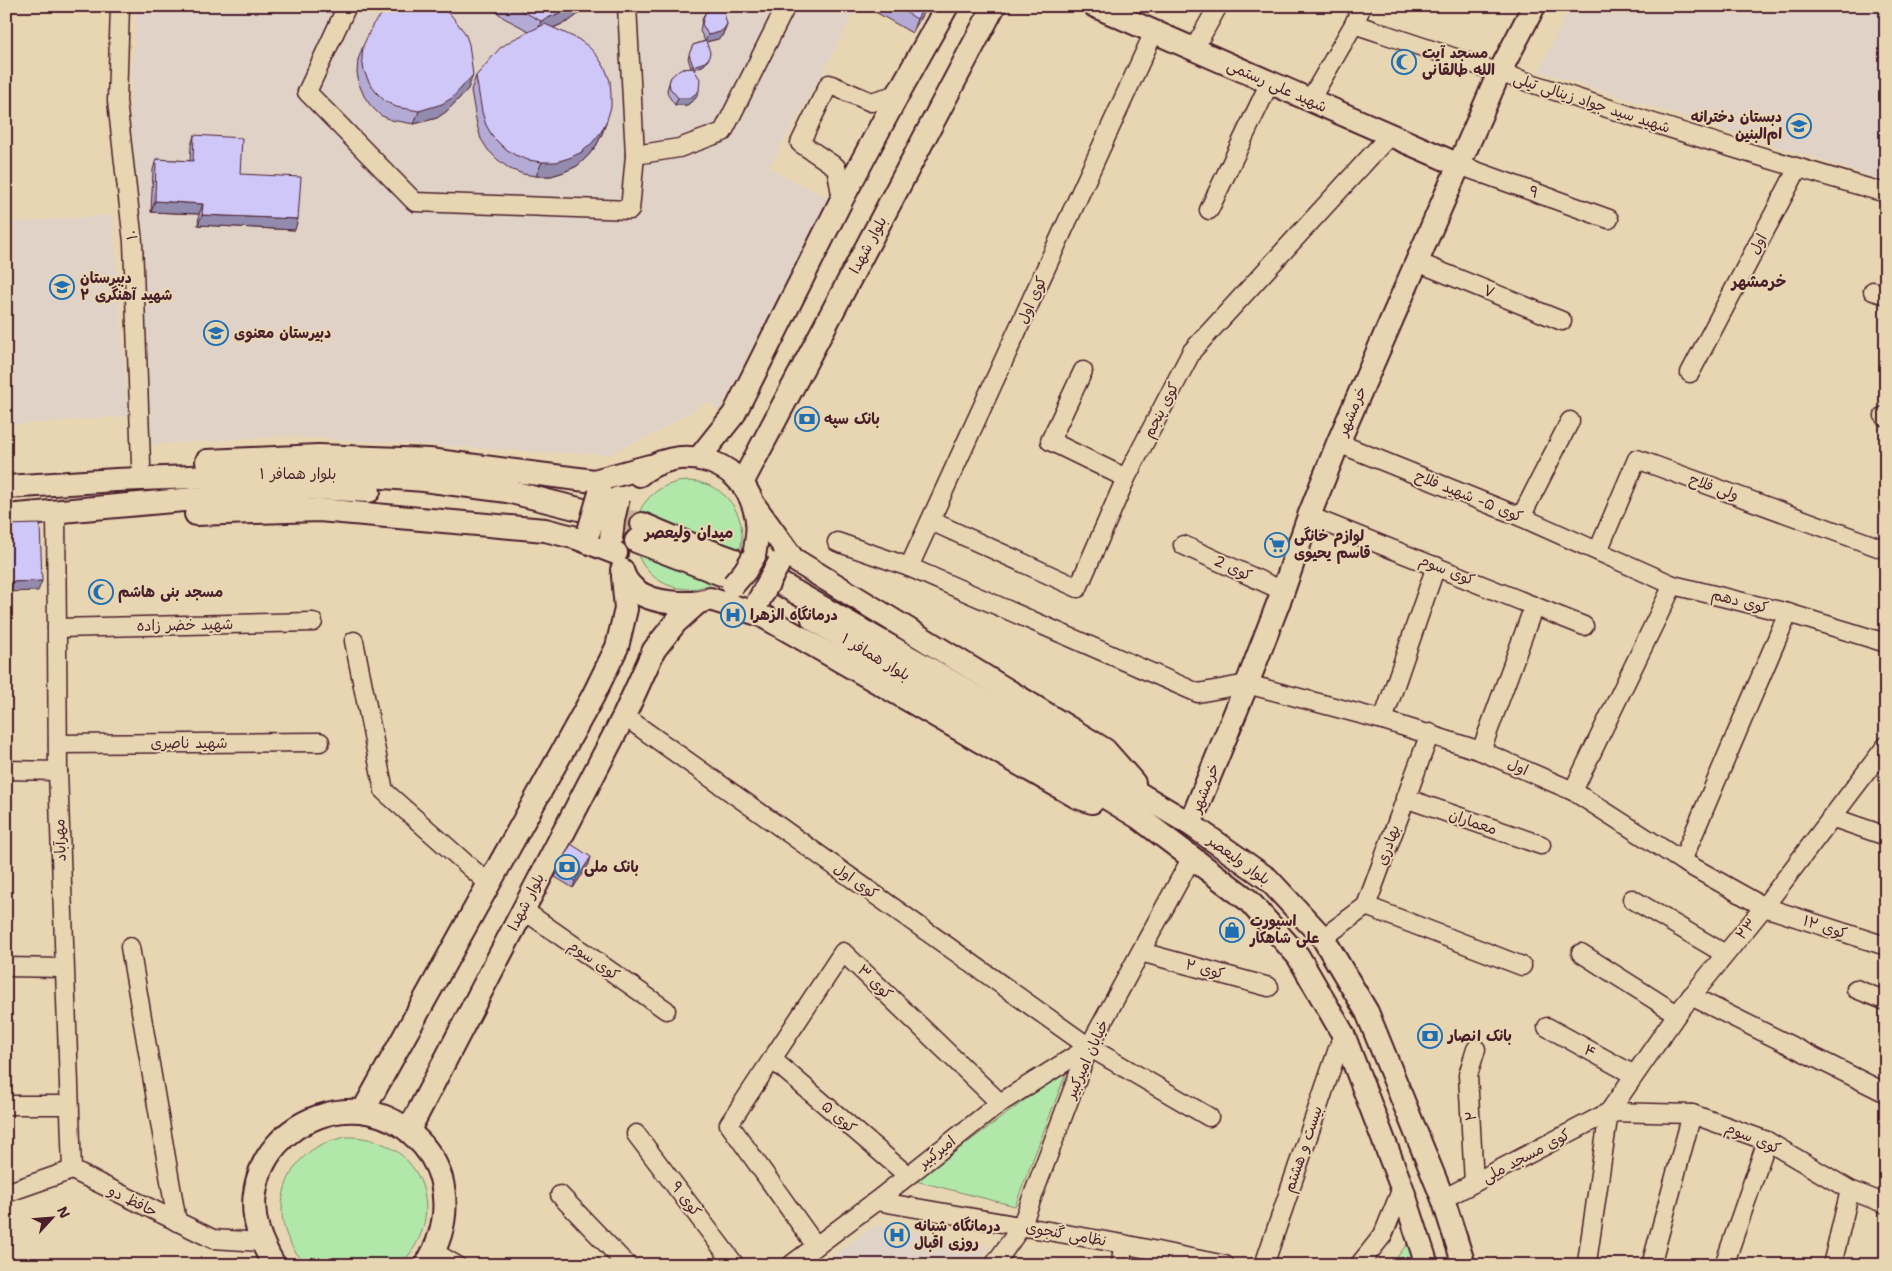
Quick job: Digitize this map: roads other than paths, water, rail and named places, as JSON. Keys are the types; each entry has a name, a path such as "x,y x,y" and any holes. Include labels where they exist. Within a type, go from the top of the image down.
{"main road":[{"path":"699,458 734,414 842,199 947,6"},
{"name":"بلوار شهدا","path":"742,483 994,6"},
{"name":"شهید علی رستمی","path":"1095,6 1459,165"},
{"name":"خرمشهر","path":"1190,824 1247,684 1338,443 1500,73 1534,6"},
{"path":"116,480 141,464 318,456 429,460 604,491 630,482 650,466"},
{"path":"614,546 584,524 604,491 650,466 674,458 699,458 722,467 742,483 754,505 773,585 1077,797 1143,808"},
{"name":"بلوار همافر ۱","path":"6,487 116,480 315,472 424,480 507,491 584,524"},
{"name":"بلوار همافر ۱","path":"6,516 316,488 423,494 504,504 584,524"},
{"path":"363,1111 593,696 617,648 626,609 623,576 614,546 604,491"},
{"path":"639,533 728,573 746,571 754,556 758,528 754,505"},
{"path":"703,601 728,573"},
{"path":"623,576 630,586 643,596 658,602 703,601 773,585 1105,750 1143,808"},
{"name":"بلوار همافر ۱","path":"773,585 936,683"},
{"name":"بلوار شهدا","path":"409,1130 624,716 654,650 676,622 703,601"},
{"name":"بلوار ولیعصر","path":"936,683 1143,808 1190,824 1268,879 1323,938 1367,1012 1443,1199 1464,1265"},
{"name":"بلوار ولیعصر","path":"1143,808 1192,857 1248,900 1298,956 1342,1034 1402,1188 1427,1265"},
{"path":"274,1265 261,1242 255,1218 255,1192 262,1168 274,1146 292,1129 314,1117 338,1110 363,1111 387,1118 409,1130 426,1148 438,1170 445,1194 445,1219 430,1258"}],"street":[{"name":"۱۰","path":"120,6 117,101 133,242 141,464"},
{"path":"346,6 307,92 415,202 630,210 635,155 628,6"},
{"path":"635,155 679,148 724,132 786,6"},
{"path":"1194,49 1218,6"},
{"path":"1310,100 1354,24 1362,6"},
{"name":"شهید سید جواد زینالی تیلی","path":"1354,24 1500,73 1798,168 1886,193"},
{"name":"کوی اول","path":"909,567 1154,32"},
{"path":"1209,210 1270,82"},
{"path":"842,199 836,167 800,142 829,84 871,102 898,94"},
{"name":"کوی پنجم","path":"931,521 1078,588 1126,478 1192,351 1390,135"},
{"name":"۹","path":"1459,165 1609,218"},
{"name":"اول","path":"1690,373 1798,168"},
{"name":"۷","path":"1417,262 1562,320"},
{"path":"1083,370 1050,441 1126,478"},
{"path":"1521,517 1570,421"},
{"name":"کوی ۵- شهید فلاح","path":"1338,443 1521,517 1598,551"},
{"name":"ولی فلاح","path":"1598,551 1637,459 1886,550"},
{"name":"مهرآباد","path":"56,510 58,771 72,1170"},
{"name":"کوی سوم","path":"1309,516 1584,626"},
{"path":"837,542 909,567 1198,693 1247,684"},
{"name":"کوی 2","path":"1183,545 1283,591"},
{"name":"کوی دهم","path":"1598,551 1673,584 1788,613 1886,644"},
{"path":"1382,720 1436,566"},
{"path":"1573,791 1673,584"},
{"path":"1482,751 1534,606"},
{"path":"1682,861 1788,613"},
{"name":"شهید خضر زاده","path":"57,628 313,622"},
{"path":"354,641 384,792 489,884"},
{"name":"اول","path":"1247,684 1382,720 1482,751 1573,791 1682,861 1764,907"},
{"name":"کوی اول","path":"624,716 1089,1047 1210,1117"},
{"name":"بهادری","path":"1366,906 1430,734"},
{"name":"شهید ناصری","path":"58,744 320,742"},
{"name":"۲۳","path":"1608,1112 1677,1014 1764,907 1886,746"},
{"path":"6,770 58,771"},
{"name":"معماران","path":"1405,798 1541,845"},
{"path":"1831,817 1886,836"},
{"name":"خیابان امیرکبیر","path":"994,1265 1021,1227 1089,1047 1192,857"},
{"path":"1632,899 1724,954"},
{"path":"1323,938 1366,906 1522,966"},
{"name":"کوی ۱۲","path":"1764,907 1886,946"},
{"name":"کوی سوم","path":"522,910 666,1010"},
{"path":"130,947 176,1222"},
{"name":"کوی ۳","path":"772,1059 843,952 1000,1103"},
{"name":"کوی ۲","path":"1140,952 1269,987"},
{"path":"1581,953 1677,1014"},
{"path":"6,967 64,968"},
{"path":"1856,989 1886,1001"},
{"path":"1691,996 1886,1093"},
{"name":"۴","path":"1547,1027 1634,1075"},
{"name":"بیست و هشتم","path":"1264,1265 1342,1034"},
{"name":"امیرکبیر","path":"791,1265 1000,1103 1089,1047"},
{"name":"۲","path":"1474,1183 1468,1075 1476,1049"},
{"path":"772,1059 729,1124 816,1246"},
{"name":"کوی ۵","path":"772,1059 907,1175"},
{"path":"6,1105 69,1104"},
{"path":"1587,1262 1608,1112"},
{"name":"کوی سوم","path":"1608,1112 1692,1114 1767,1140 1850,1190 1886,1204"},
{"name":"کوی مسجد ملی","path":"1443,1199 1608,1112"},
{"path":"1651,1265 1692,1114"},
{"name":"کوی ۹","path":"636,1134 735,1265"},
{"path":"1724,1265 1767,1140"},
{"path":"6,1193 72,1170"},
{"name":"حافظ دو","path":"72,1170 213,1239 261,1242"},
{"path":"1359,1265 1383,1235 1402,1188"},
{"path":"1832,1265 1850,1190"},
{"path":"560,1195 627,1265"},
{"name":"نظامی گنجوی","path":"876,1201 1123,1244 1225,1265"},
{"path":"1121,1265 1123,1244"},
{"path":"430,1258 456,1265"}],"tunnel":[{"path":"594,512 642,524"},
{"path":"721,574 769,593"}],"place":[{"name":"مسجد آیت الله طالقانی","path":"1404,62"},
{"name":"دبستان دخترانه ام‌البنین","path":"1799,126"},
{"name":"دبیرستان شهید آهنگری ۲","path":"62,287"},
{"name":"دبیرستان معنوی","path":"216,333"},
{"name":"بانک سپه","path":"807,419"},
{"name":"لوازم خانگی قاسم یحیوی","path":"1277,545"},
{"name":"مسجد بنی هاشم","path":"101,592"},
{"name":"درمانگاه الزهرا","path":"733,615"},
{"name":"بانک ملی","path":"567,867"},
{"name":"اسپورت علی شاهکار","path":"1232,930"},
{"name":"بانک انصار","path":"1430,1036"},
{"name":"درمانگاه شبانه روزی اقبال","path":"897,1235"}],"district":[{"name":"خرمشهر","path":"1759,281"},
{"name":"میدان ولیعصر","path":"689,532"}]}
